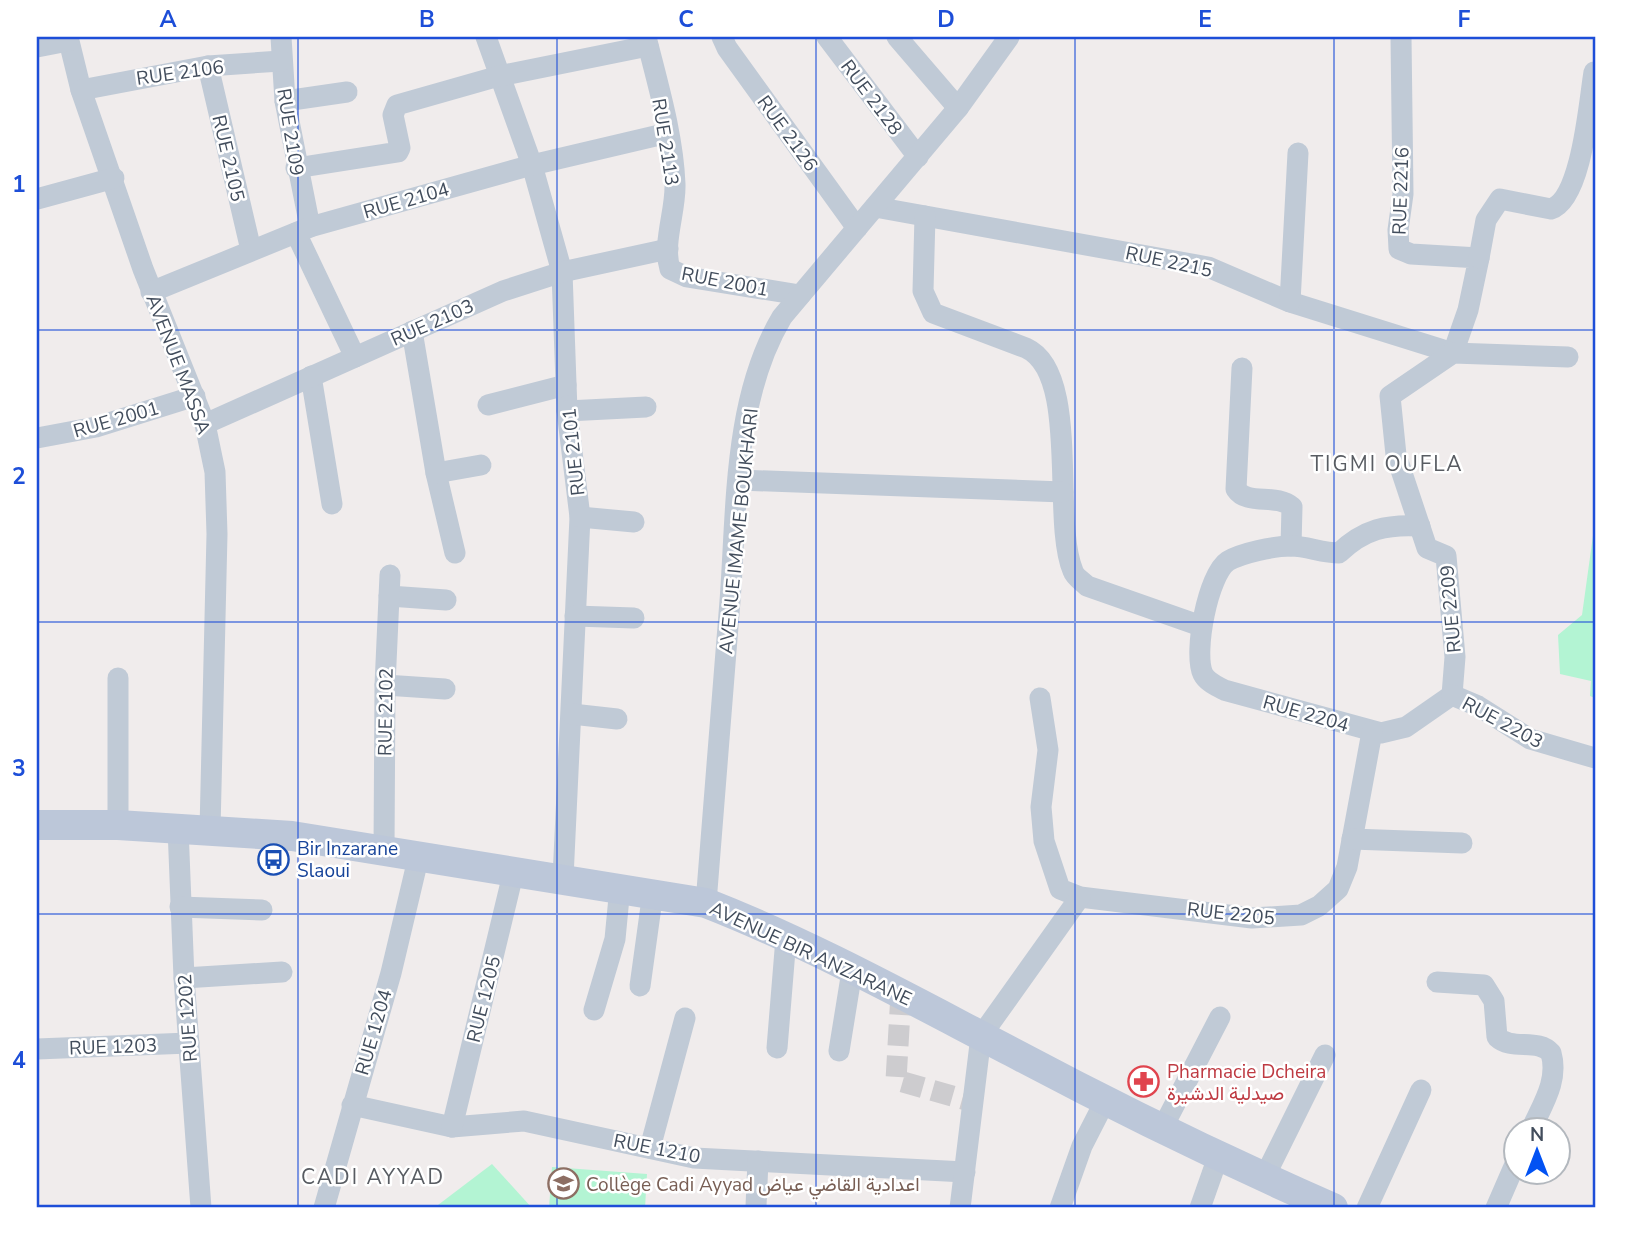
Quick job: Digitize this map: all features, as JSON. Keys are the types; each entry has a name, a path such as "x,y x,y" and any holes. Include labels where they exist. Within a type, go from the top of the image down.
{"street":[{"name":"RUE 2109","path":"281,37 285,101 303,230 355,357"},
{"name":"RUE 2101","path":"486,37 532,165 562,272 567,411 580,517 562,878"},
{"name":"RUE 2126","path":"722,37 727,48 857,228"},
{"name":"RUE 2128","path":"827,37 918,157"},
{"path":"897,37 958,108"},
{"name":"AVENUE IMAME BOUKHARI","path":"706,903 740,480 755,375 767,342 800,295 958,108 1009,37"},
{"name":"RUE 2216","path":"1401,37 1402,194 1399,249 1411,254 1479,258"},
{"path":"37,47 68,39"},
{"name":"AVENUE MASSA","path":"68,39 81,90 114,178 151,292 205,424 215,472 217,534 210,830"},
{"path":"296,169 393,155 400,148 393,115 397,105 499,76 647,42"},
{"name":"RUE 2113","path":"647,42 668,133 675,187 668,249"},
{"name":"RUE 2106","path":"81,90 208,66 281,61"},
{"name":"RUE 2105","path":"208,66 251,250"},
{"path":"1568,357 1453,353 1468,310 1486,220 1500,199 1551,209 1565,199 1578,166 1594,72"},
{"path":"285,101 347,92"},
{"name":"RUE 2104","path":"151,292 303,230 532,165 668,133"},
{"path":"1290,302 1298,153"},
{"path":"37,199 114,178"},
{"name":"RUE 2215","path":"875,207 1208,267 1290,302 1453,353"},
{"path":"925,216 923,291 933,313 1038,353 1046,363 1061,420 1068,554 1074,574 1087,586 1201,626"},
{"name":"RUE 2103","path":"205,424 503,291 562,272 668,249"},
{"name":"RUE 2001","path":"668,249 670,270 678,274 800,295"},
{"path":"412,331 436,473 455,553"},
{"name":"RUE 2209","path":"1452,695 1455,657 1446,556 1427,548 1396,455 1390,396 1453,353"},
{"path":"1242,368 1236,489 1244,496 1284,501 1292,507 1291,546 1320,553 1339,552 1354,538 1390,524 1420,526"},
{"path":"311,376 332,504"},
{"path":"488,405 566,384"},
{"name":"RUE 2001","path":"37,438 96,427 195,396"},
{"path":"567,411 646,407"},
{"path":"436,473 481,465"},
{"path":"740,480 1063,492"},
{"path":"580,517 634,522"},
{"name":"RUE 2204","path":"1291,546 1229,561 1217,575 1201,626 1201,669 1213,684 1224,690 1371,732 1391,732 1406,727 1452,695"},
{"name":"RUE 2102","path":"384,849 385,685 390,585 446,600"},
{"path":"575,616 634,618"},
{"path":"118,678 118,825"},
{"path":"385,685 445,689"},
{"name":"RUE 2203","path":"1452,695 1478,706 1530,739 1595,758"},
{"path":"960,1208 981,1036 1075,896 1056,881 1044,841 1041,807 1048,750 1040,698"},
{"path":"572,714 617,719"},
{"name":"RUE 2205","path":"1075,896 1252,918 1301,915 1319,906 1338,888 1348,867 1371,732"},
{"name":"AVENUE BIR ANZARANE","path":"37,825 118,825 292,836 653,892 706,903 786,938 1218,1157 1333,1208"},
{"name":"RUE 1202","path":"178,828 184,978 201,1208"},
{"path":"1352,839 1462,843"},
{"name":"RUE 1204","path":"324,1208 391,973 419,855"},
{"name":"RUE 1205","path":"452,1128 514,870"},
{"path":"593,1010 615,939 620,887"},
{"path":"640,986 653,892"},
{"path":"180,906 262,910"},
{"path":"777,1048 786,938"},
{"path":"839,1051 852,971"},
{"path":"184,978 282,972"},
{"path":"1437,982 1484,985 1494,1001 1497,1037 1503,1042 1535,1045 1551,1053 1554,1072 1552,1084 1537,1116"},
{"path":"1162,1129 1220,1017"},
{"path":"650,1148 685,1018"},
{"name":"RUE 1203","path":"37,1049 189,1043"},
{"path":"1264,1178 1325,1055"},
{"path":"1367,1208 1421,1090"},
{"path":"1064,1207 1082,1146 1105,1101"},
{"name":"RUE 1210","path":"352,1105 452,1128 524,1121 694,1158 965,1172"},
{"path":"1200,1208 1218,1157"},
{"path":"756,1206 758,1161"},
{"path":"1496,1208 1506,1186"}],"green space":[{"path":"1595,521 1595,698 1590,696 1591,681 1560,674 1558,635 1582,615"},
{"path":"492,1164 532,1208 434,1208"},
{"path":"552,1167 647,1174 645,1208 549,1208"}],"tunnel":[{"path":"901,994 896,1080 973,1102"}],"place":[{"name":"Bir Inzarane Slaoui","path":"274,859"},
{"name":"Pharmacie Dcheira صيدلية الدشيرة","path":"1144,1082"},
{"name":"Collège Cadi Ayyad اعدادية القاضي عياض","path":"563,1184"}],"district":[{"name":"TIGMI OUFLA","path":"1387,464"},
{"name":"CADI AYYAD","path":"373,1177"}]}
